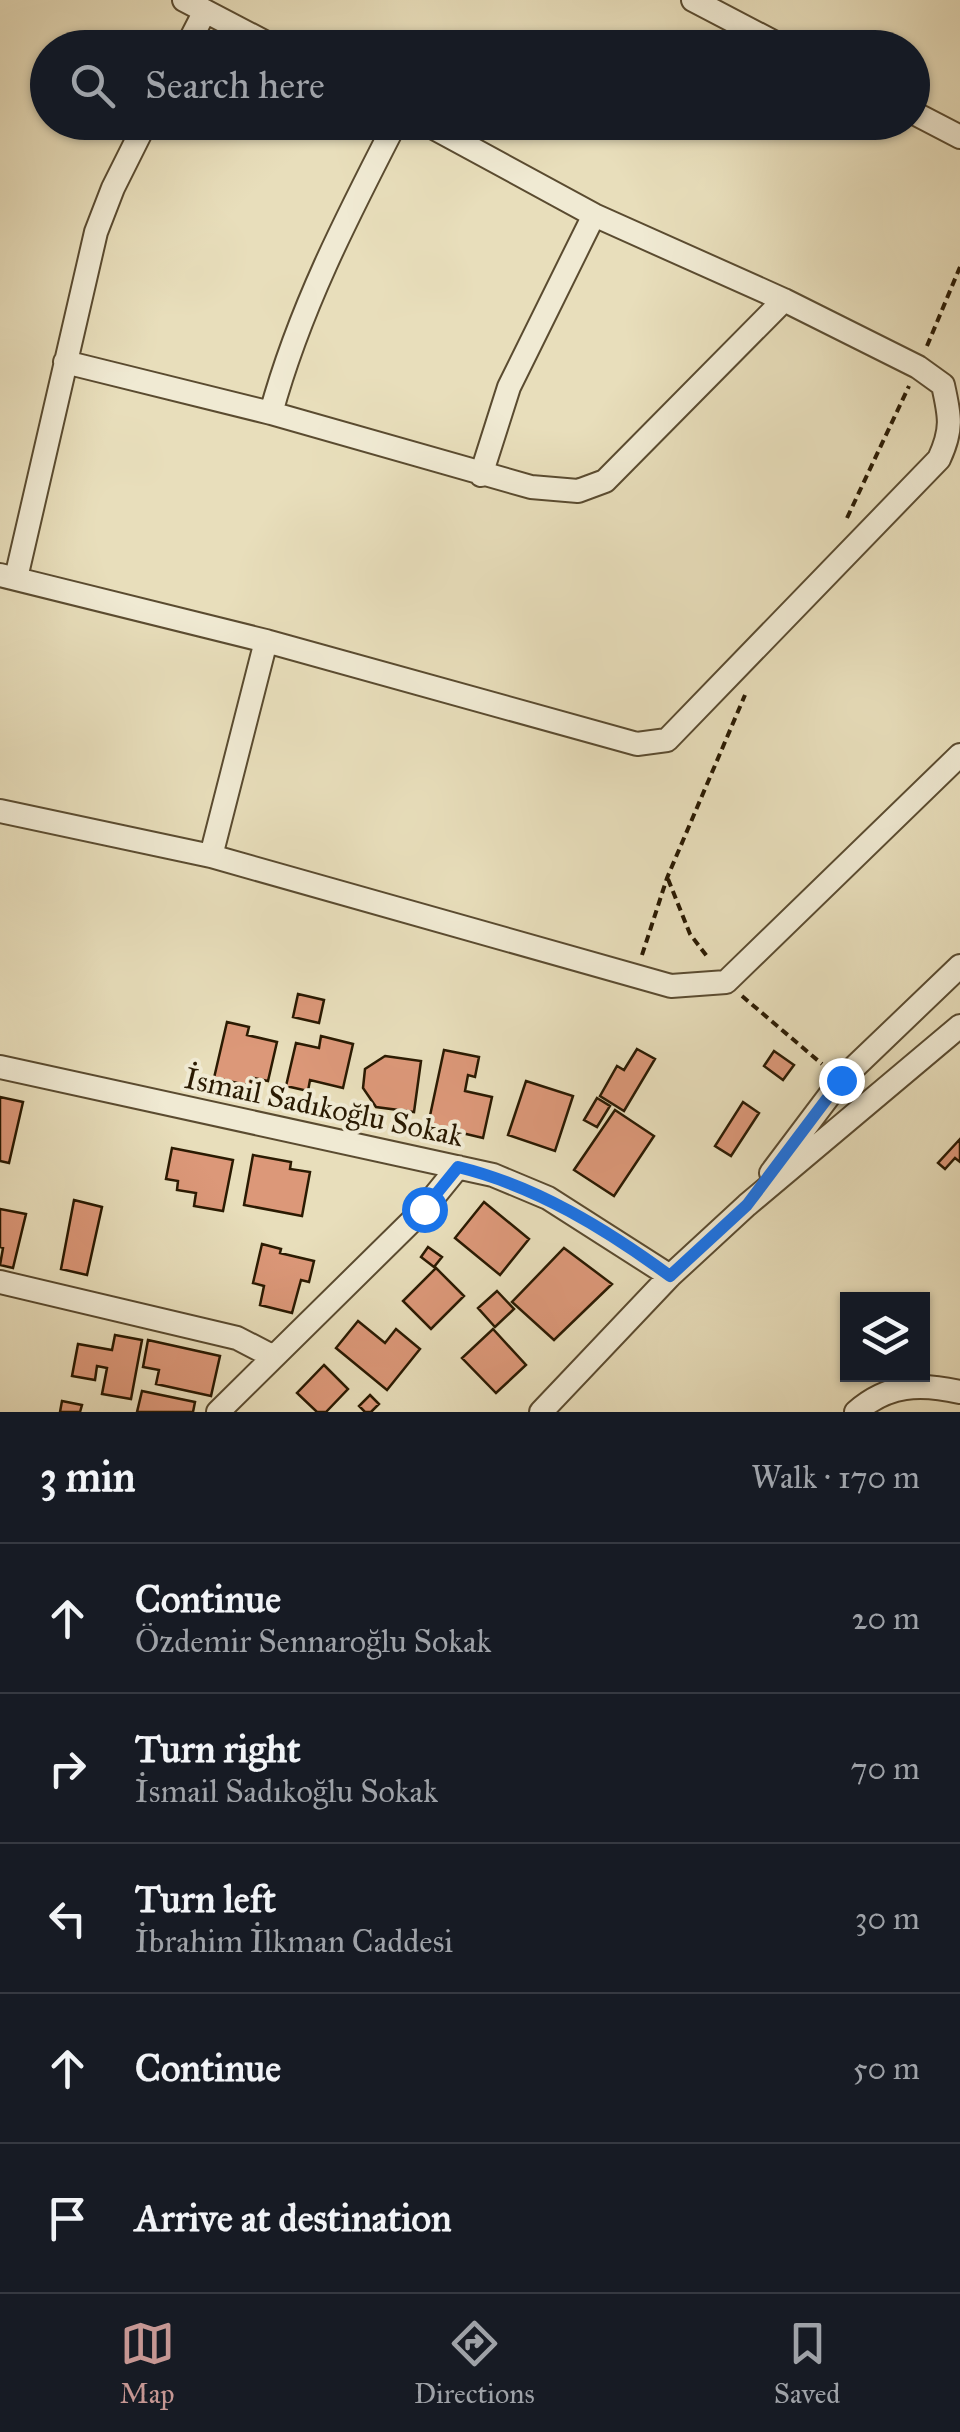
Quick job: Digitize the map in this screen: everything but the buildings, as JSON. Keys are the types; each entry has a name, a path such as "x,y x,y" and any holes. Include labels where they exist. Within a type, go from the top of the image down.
{"street":[{"path":"184,0 240,30"},
{"path":"692,0 751,30"},
{"path":"196,30 205,12"},
{"path":"930,121 960,137"},
{"path":"137,140 96,232 8,576 266,641 638,744 666,740 939,459 950,436 943,385 918,367 784,300 594,214 456,140"},
{"path":"271,413 286,357 328,256 387,140"},
{"path":"481,475 509,387 594,214"},
{"path":"65,362 271,413 481,475 552,492 578,492 605,480 784,300"},
{"path":"212,856 266,641"},
{"path":"0,811 212,856 671,986 726,982 960,754"},
{"path":"747,1205 841,1080 960,966"},
{"path":"541,1412 670,1276 747,1205 960,1026"},
{"name":"İsmail Sadıkoğlu Sokak","path":"0,1068 493,1175 548,1198 670,1276"},
{"path":"218,1412 424,1209 458,1167"},
{"path":"0,1282 237,1338 272,1356"},
{"path":"856,1412 887,1391 907,1386 960,1392"}],"path":[{"path":"668,878 690,934 726,982 841,1080"}],"route":[{"path":"424,1209 458,1167 493,1175 548,1198 670,1276 747,1205 841,1080"}]}
